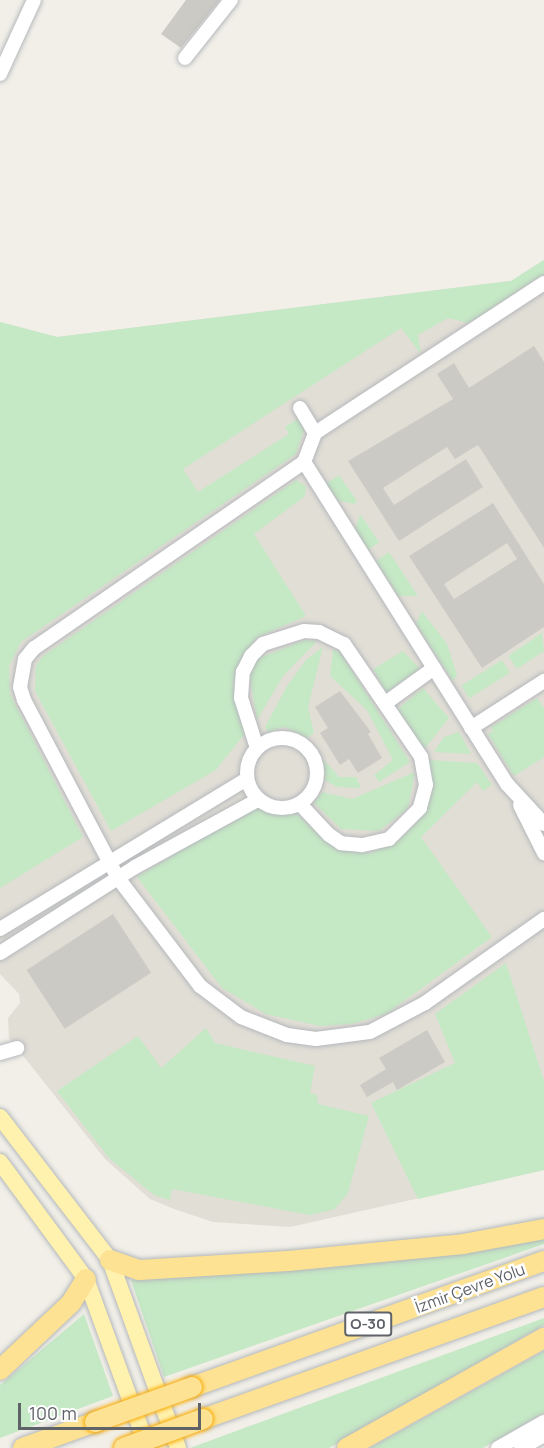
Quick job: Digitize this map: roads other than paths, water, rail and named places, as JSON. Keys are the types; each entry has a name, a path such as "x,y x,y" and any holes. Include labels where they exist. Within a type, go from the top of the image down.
{"highway":[{"path":"110,1260 139,1270 288,1261 463,1244 544,1229"},
{"name":"İzmir Çevre Yolu","path":"23,1448 544,1261"},
{"path":"0,1370 72,1303 86,1279"},
{"name":"İzmir Çevre Yolu","path":"124,1448 544,1297"},
{"path":"347,1448 544,1338"}],"main road":[{"path":"0,1117 110,1260 178,1448"},
{"path":"0,1162 86,1279 148,1448"}],"street":[{"path":"0,74 34,0"},
{"path":"185,58 231,0"},
{"path":"544,284 315,433 304,462 34,648 25,659 20,687 24,700 118,878 218,1003 262,1028 316,1039 370,1032 392,1023 544,919"},
{"path":"300,408 315,433"},
{"path":"304,462 519,803 529,830 544,853"},
{"path":"0,928 108,860 247,779 256,748 241,698 243,672 263,644 286,635 319,632 344,644 387,702 421,757 426,784 414,818 389,839 341,843 317,825 300,804"},
{"path":"387,702 434,668"},
{"path":"471,728 544,681"},
{"path":"247,779 259,800 279,808 300,804 310,796 318,773 310,750 290,738 272,739 256,748"},
{"path":"0,953 118,878 259,800"},
{"path":"519,803 544,824"},
{"path":"0,1053 17,1048"},
{"path":"498,1448 544,1422"},
{"path":"521,1448 544,1435"}]}
